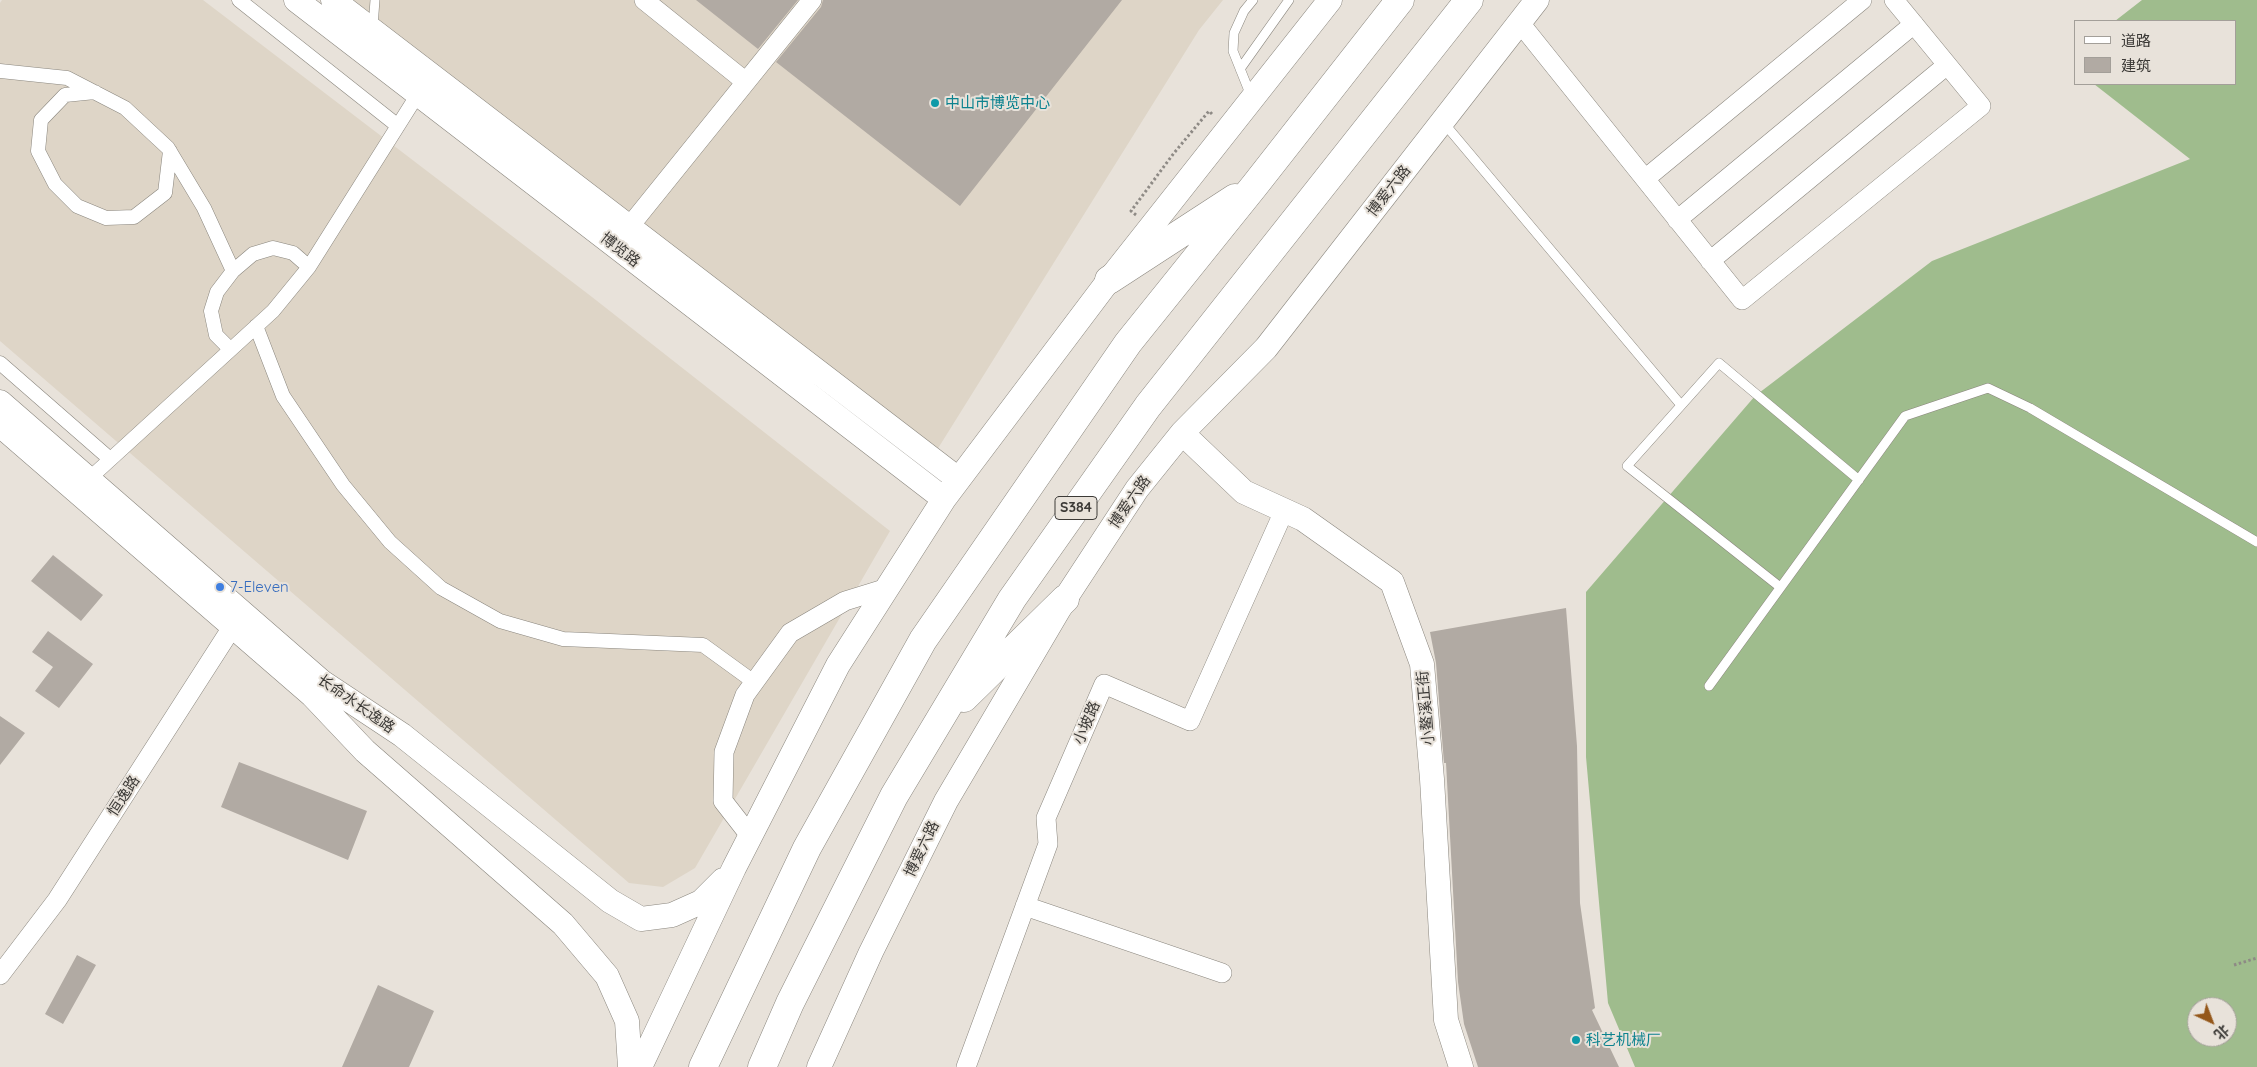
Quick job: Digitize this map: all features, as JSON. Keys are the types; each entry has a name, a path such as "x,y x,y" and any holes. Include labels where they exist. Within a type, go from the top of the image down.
{"highway":[{"path":"703,1067 807,848 923,640 1128,343 1400,0"},
{"name":"S384","path":"762,1067 790,1003 894,796 1012,599 1148,406 1469,0"},
{"path":"1109,280 1255,185"},
{"path":"936,725 1065,599"}],"street":[{"path":"239,0 398,126"},
{"name":"博览路","path":"296,0 366,39 629,227 958,479"},
{"name":"博览路","path":"333,0 366,39 418,94 944,499"},
{"path":"644,0 746,82"},
{"path":"629,227 812,0"},
{"path":"640,1067 734,868 838,665 944,499 1109,280 1330,0"},
{"name":"博爱六路","path":"818,1067 871,952 946,801 1065,599 1137,489 1182,433 1266,348 1536,0"},
{"path":"1645,179 1862,0"},
{"path":"1520,23 1742,300 1981,106 1894,0"},
{"path":"1677,220 1914,24"},
{"path":"1710,261 1948,65"},
{"path":"0,71 67,78 125,108 170,151 204,208 233,271"},
{"path":"95,92 65,95 41,120 38,151 55,184 76,206 106,218 134,217 165,193 170,151"},
{"path":"90,478 273,311 309,267 418,94"},
{"path":"230,349 216,335 211,311 217,292 233,271 253,254 272,248 293,253 309,267"},
{"path":"256,326 283,396 343,485 390,542 441,588 500,621 564,639 703,645 754,682"},
{"path":"0,363 110,459"},
{"name":"长命水长逸路","path":"0,402 90,478 237,619 365,751 563,924 607,976 628,1020 630,1067"},
{"name":"长命水长逸路","path":"0,425 237,619 322,682 402,735 610,901 641,919 672,915 701,902 734,868"},
{"name":"小鳌溪正街","path":"1182,433 1244,492 1303,519 1392,582 1422,664 1432,779 1446,1020 1461,1067"},
{"name":"小坡路","path":"966,1067 1048,844 1046,818 1104,684 1190,721 1284,511"},
{"path":"751,837 723,801 724,752 745,694 790,633 845,601 887,588"},
{"name":"恒逸路","path":"0,975 57,900 237,619"},
{"path":"1025,906 1222,973"}],"lane":[{"path":"366,39 375,0"},
{"path":"1252,99 1233,51 1234,33 1244,11 1253,0"},
{"path":"1240,69 1289,0"},
{"path":"1443,122 1681,405"},
{"path":"1780,587 1627,466 1718,363 1859,480"},
{"path":"1708,686 1904,416 1988,388 2030,408 2257,542"}],"path":[{"path":"2234,965 2257,958"}],"shaded area":[{"path":"2,0 203,0 592,297 890,531 695,868 663,887 629,883 0,341 0,3"},
{"path":"352,0 1223,0 1199,30 937,450"}],"green space":[{"path":"2142,0 2257,0 2257,1067 1635,1067 1608,1003 1586,757 1586,592 1755,396 1932,261 2190,159 2095,85 2237,85 2237,20 2116,20"}],"building":[{"path":"696,0 798,0 758,49"},
{"name":"中山市博览中心","path":"823,0 1122,0 960,206 776,62 821,7"},
{"path":"53,555 103,595 81,621 31,581"},
{"path":"1566,608 1577,746 1580,903 1595,1008 1592,1010 1619,1067 1478,1067 1464,1024 1458,982 1446,763 1444,763 1436,663 1430,632"},
{"path":"48,631 93,664 59,708 35,691 53,667 32,652"},
{"path":"0,716 25,733 0,765"},
{"path":"239,762 367,811 348,860 221,807"},
{"path":"77,955 96,965 63,1024 45,1014"},
{"path":"378,985 434,1011 409,1067 342,1067"}],"place":[{"name":"中山市博览中心","path":"935,103"},
{"name":"7-Eleven","path":"220,587"},
{"name":"科艺机械厂","path":"1576,1040"}]}
